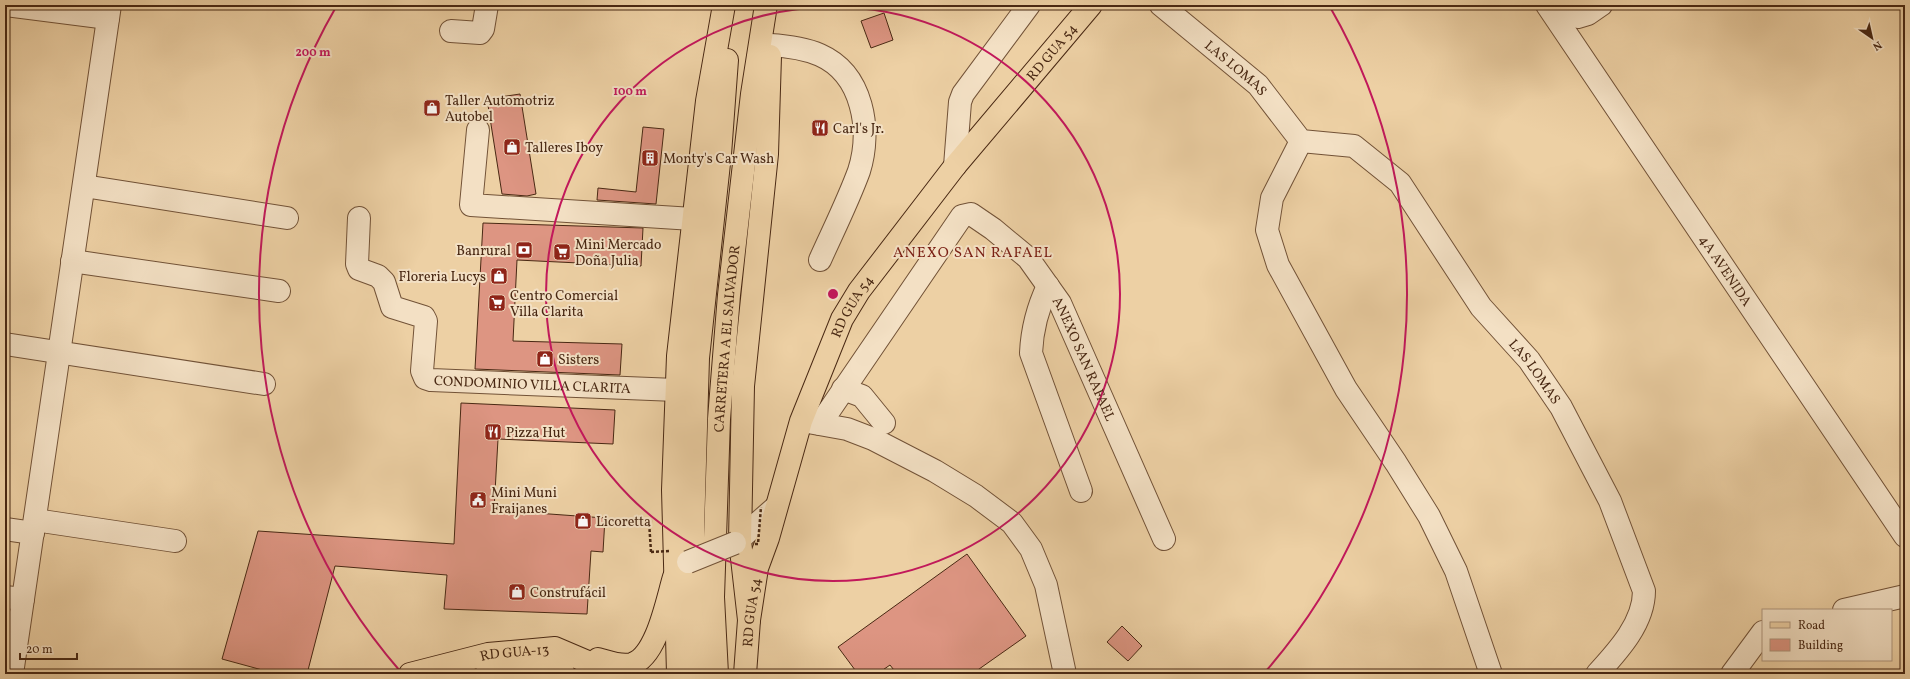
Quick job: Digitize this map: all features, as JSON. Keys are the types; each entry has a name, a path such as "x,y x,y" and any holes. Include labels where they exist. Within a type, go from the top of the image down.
{"main road":[{"path":"678,674 680,567 673,490 676,390 682,313 707,100 724,5"},
{"name":"CARRETERA A EL SALVADOR","path":"697,674 693,602 693,552 698,358 720,154 724,92 733,5"},
{"name":"CARRETERA A EL SALVADOR","path":"717,674 713,597 719,419 737,220 752,94 766,5"},
{"path":"748,620 744,543 743,386 767,154 772,5"},
{"name":"RD GUA 54","path":"744,674 748,620 758,568 768,538 769,507 810,423 842,319 859,291 955,166 1091,5"},
{"path":"555,648 618,664 630,664 637,661 646,654 657,633 680,567"},
{"name":"RD GUA-13","path":"410,674 488,654 555,648 616,674"},
{"name":"RD GUA-13","path":"486,674 499,670 549,667 564,674"}],"street":[{"path":"6,5 109,11 34,527 14,598 12,674"},
{"path":"451,31 480,33 484,29 487,5"},
{"path":"955,166 960,102 963,94 1029,5"},
{"name":"LAS LOMAS","path":"1161,5 1258,86 1301,141 1354,146 1400,183 1481,307 1529,360 1561,406 1610,501 1644,591 1644,604 1641,614 1622,645 1597,674"},
{"path":"1560,9 1578,17 1588,14 1601,5"},
{"name":"4A AVENIDA","path":"1560,9 1905,536"},
{"path":"770,45 806,49 822,55 837,66 851,82 863,109 866,137 859,170 820,260"},
{"path":"478,130 471,205 497,208 693,218"},
{"path":"1301,141 1272,198 1267,230 1278,265 1346,389 1396,463 1429,516 1456,572 1490,674"},
{"path":"84,186 287,218"},
{"name":"ANEXO SAN RAFAEL","path":"843,389 962,216 971,214 993,229 1028,258 1060,303 1164,538"},
{"name":"CONDOMINIO VILLA CLARITA","path":"359,218 356,264 359,269 378,276 384,282 392,308 419,314 424,317 426,321 422,371 425,378 439,380 676,390"},
{"path":"72,261 279,291"},
{"path":"1048,286 1039,308 1032,337 1031,353 1081,491"},
{"path":"5,344 264,384"},
{"path":"810,423 843,389 862,396 884,423"},
{"path":"810,423 847,429 902,454 935,471 976,496 1012,523 1031,549 1046,585 1065,674"},
{"path":"680,567 744,543 769,507"},
{"path":"5,529 34,527 175,541"},
{"path":"1848,609 1905,596"},
{"path":"1735,672 1762,633"}],"path":[{"path":"744,543 769,507"},
{"path":"649,521 651,552"}],"building":[{"path":"884,13 893,40 871,48 861,21"},
{"name":"Talleres Iboy","path":"520,94 536,194 527,196 502,194 487,99"},
{"name":"Monty's Car Wash","path":"643,127 664,129 656,204 597,200 598,188 636,192"},
{"name":"Centro Comercial Villa Clarita","path":"483,223 643,228 641,266 517,260 513,341 622,344 620,375 475,369"},
{"name":"Construfácil","path":"461,403 615,410 613,444 498,439 494,510 605,518 603,552 591,551 587,614 444,609 447,575 335,566 307,674 277,674 222,659 258,531 454,544"},
{"path":"967,554 1026,636 972,674 897,674 890,665 877,674 858,674 838,647"},
{"path":"1122,626 1142,646 1128,661 1107,642"}],"place":[{"name":"Taller Automotriz Autobel","path":"432,108"},
{"name":"Carl's Jr.","path":"820,128"},
{"name":"Talleres Iboy","path":"512,147"},
{"name":"Monty's Car Wash","path":"650,158"},
{"name":"Banrural","path":"524,250"},
{"name":"Mini Mercado Doña Julia","path":"562,252"},
{"name":"Floreria Lucys","path":"499,276"},
{"name":"Centro Comercial Villa Clarita","path":"497,303"},
{"name":"Sisters","path":"545,359"},
{"name":"Pizza Hut","path":"493,432"},
{"name":"Mini Muni Fraijanes","path":"478,500"},
{"name":"Licoretta","path":"583,521"},
{"name":"Construfácil","path":"517,592"}],"district":[{"name":"ANEXO SAN RAFAEL","path":"973,252"}]}
